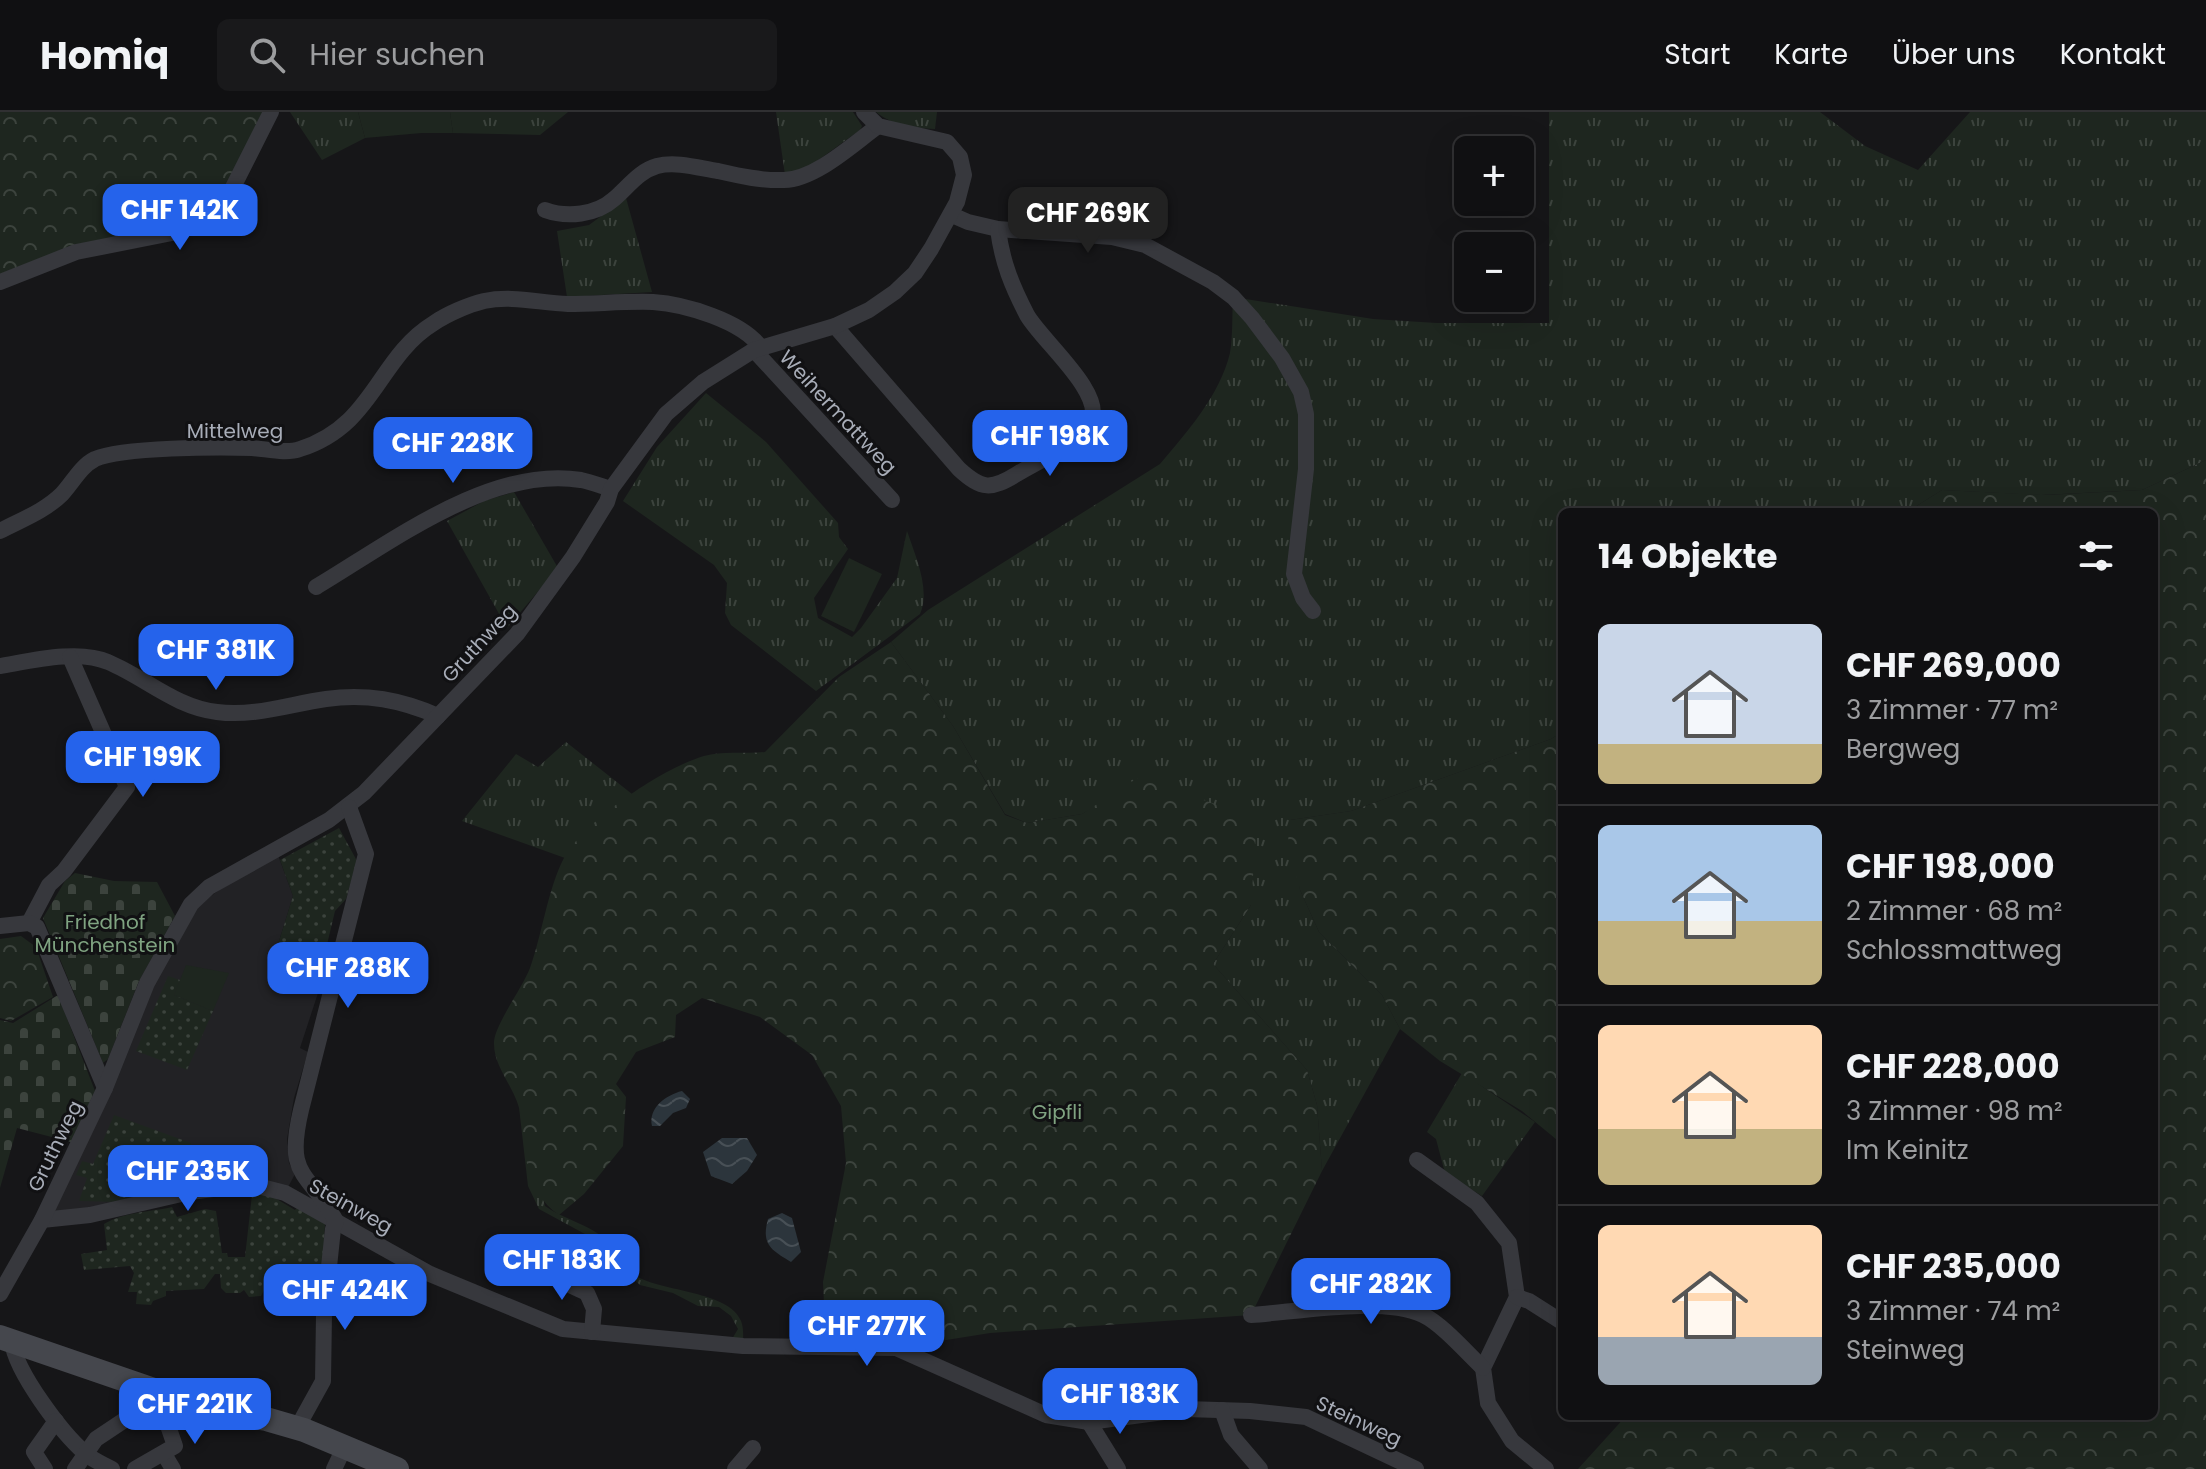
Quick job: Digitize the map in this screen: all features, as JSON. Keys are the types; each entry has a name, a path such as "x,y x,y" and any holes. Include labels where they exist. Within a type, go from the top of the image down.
{"main road":[{"path":"6,1339 153,1397 215,1413 266,1419 304,1430 397,1469"}],"street":[{"path":"0,282 76,252 177,232 198,223 223,207 271,112"},
{"path":"545,210 559,215 576,215 601,207 613,201 627,185 652,167 664,165 786,181 808,175 878,126 864,112"},
{"name":"Gruthweg","path":"1,1290 42,1220 105,1088 147,983 191,904 209,887 349,807 438,716 526,624 573,557 607,502 611,489 666,414 703,382 757,349 835,326 869,310 915,273 952,215 964,175 960,157 955,149 933,137 878,126"},
{"path":"952,215 998,229 1112,237 1145,245 1213,282 1233,297 1282,358 1301,392 1306,414 1306,469 1294,574 1303,598 1313,611"},
{"path":"835,326 959,469 984,487 1001,484 1078,438 1092,420 1093,401 1029,317 1002,260 998,229"},
{"name":"Mittelweg","path":"0,531 62,494 94,460 120,452 248,448 296,451 326,438 352,420 409,342 434,322 481,302 515,298 565,304 656,302 737,325 755,339 757,349"},
{"name":"Weihermattweg","path":"757,349 892,500"},
{"path":"316,587 437,515 489,490 541,479 580,480 611,489"},
{"path":"0,666 70,657 106,660 197,709 222,713 328,699 376,697 406,703 438,716"},
{"path":"29,923 49,885 92,836 127,787 70,657"},
{"path":"304,1430 302,1419 323,1381 324,1314 336,1221 326,1202 300,1172 294,1152 301,1110 366,854 349,807"},
{"path":"0,926 29,923 37,927 105,1088"},
{"path":"1417,1160 1477,1203 1509,1243 1517,1297 1483,1368 1488,1406 1512,1441 1546,1469"},
{"name":"Steinweg","path":"42,1220 90,1215 190,1192 250,1184 285,1193 430,1274 550,1325 592,1332 743,1346 896,1348 1046,1415 1089,1422 1186,1409 1306,1417 1416,1469"},
{"path":"537,1270 587,1293 594,1309 592,1332"},
{"path":"1517,1297 1558,1319"},
{"path":"1251,1315 1371,1306 1401,1307 1426,1316 1483,1368"},
{"path":"6,1339 14,1358 56,1421 86,1454 112,1469"},
{"path":"75,1469 96,1439 153,1397 166,1420 175,1446 135,1469"},
{"path":"1222,1410 1231,1435 1260,1469"},
{"path":"45,1469 34,1452 56,1421"},
{"path":"1089,1422 1118,1469"},
{"path":"334,1469 345,1446"},
{"path":"735,1469 753,1448"},
{"path":"164,1454 173,1469"}],"shaded area":[{"path":"278,855 293,896 267,980 318,993 300,1048 308,1052 294,1098 287,1139 289,1163 295,1174 285,1193 250,1184 42,1220 130,1024 195,907"}],"green space":[{"path":"0,112 271,112 223,207 198,223 76,252 0,282"},
{"path":"290,112 358,112 365,138 322,160"},
{"path":"358,112 450,112 453,133 365,138"},
{"path":"450,112 568,112 540,135 453,133"},
{"path":"776,112 853,112 862,126 810,166 785,175"},
{"path":"876,112 937,112 935,129 904,125"},
{"path":"1549,112 1820,112 1865,146 1918,170 1970,112 2206,112 2206,460 2142,490 2041,495 1942,490 1913,508 1558,508 1558,735 1351,811 1290,820 1300,890 1319,932 1382,995 1400,1029 1322,1171 1317,1105 1307,1070 1213,964 1251,905 1108,799 1082,814 1027,823 1005,814 953,726 891,642 928,610 1160,464 1219,384 1230,353 1233,297 1373,319 1437,323 1549,323"},
{"path":"626,198 652,292 567,297 557,231 589,225"},
{"path":"706,393 766,442 838,523 839,537 848,549 814,598 818,618 852,637 897,578 907,531 923,584 920,614 816,691 731,625 725,613 727,583 714,565 623,501 657,447"},
{"path":"2206,460 2206,1469 1578,1469 1622,1420 2158,1420 2158,508 1913,508 1942,490 2045,495 2142,490"},
{"path":"514,492 558,568 507,628 447,521 484,501"},
{"path":"849,558 882,574 854,632 821,616"},
{"name":"Gipfli","path":"891,642 953,726 1005,815 1027,823 1082,814 1139,777 1257,819 1251,905 1213,964 1307,1070 1317,1105 1322,1171 1251,1315 990,1333 896,1348 826,1347 823,1282 846,1163 841,1106 812,1055 760,1017 702,998 676,1015 675,1037 636,1052 616,1084 626,1097 623,1146 584,1194 559,1215 547,1205 532,1182 518,1103 498,1062 494,1044 498,1028 530,968 564,858 574,843 607,812 668,772 711,754 765,752 839,677"},
{"path":"1558,735 1558,1141 1522,1111 1440,1061 1400,1029 1382,995 1319,932 1300,890 1288,841 1290,820 1351,811"},
{"path":"566,742 632,794 594,824 565,858 462,821 516,754 538,767"},
{"path":"339,828 357,861 346,899 335,911 325,953 330,962 318,993 267,980 293,896 280,860"},
{"name":"Friedhof Münchenstein","path":"75,873 114,881 157,882 175,916 139,981 108,1059 103,1063 43,918 65,881"},
{"path":"21,936 36,947 53,997 11,1021 0,1018 0,939"},
{"path":"186,965 229,973 213,1011 174,995"},
{"path":"168,976 180,980 174,995 213,1011 187,1070 136,1051"},
{"name":"Friedhof Münchenstein","path":"58,995 95,1091 71,1142 17,1128 0,1188 0,1020 13,1023"},
{"path":"1462,1073 1535,1122 1482,1196 1445,1173 1436,1139 1427,1132"},
{"path":"519,1107 545,1206 600,1235 636,1276 709,1298 734,1311 742,1324 743,1346 729,1344 738,1329 731,1316 719,1307 698,1306 673,1293 640,1285 621,1268 607,1246 539,1209 528,1186"},
{"path":"114,1115 191,1143 185,1186 118,1202 79,1201 87,1178 76,1175 82,1161 93,1164"},
{"path":"252,1195 270,1195 295,1210 298,1206 325,1223 322,1293 278,1295 269,1280 261,1296 249,1297 244,1290 226,1293 221,1288 220,1274 215,1274 204,1289 166,1291 166,1296 153,1301 151,1305 136,1304 137,1292 128,1292 134,1273 130,1266 84,1270 81,1254 107,1250 104,1224 129,1215 172,1207 177,1217 205,1209 216,1211 222,1253 227,1253 228,1257 245,1257"}],"water":[{"path":"682,1091 690,1099 686,1108 673,1113 660,1126 652,1126 651,1119 660,1103"},
{"path":"722,1138 747,1138 757,1155 747,1171 732,1184 711,1176 703,1152"},
{"path":"782,1213 792,1218 801,1252 791,1262 773,1250 766,1235 768,1219"}]}
